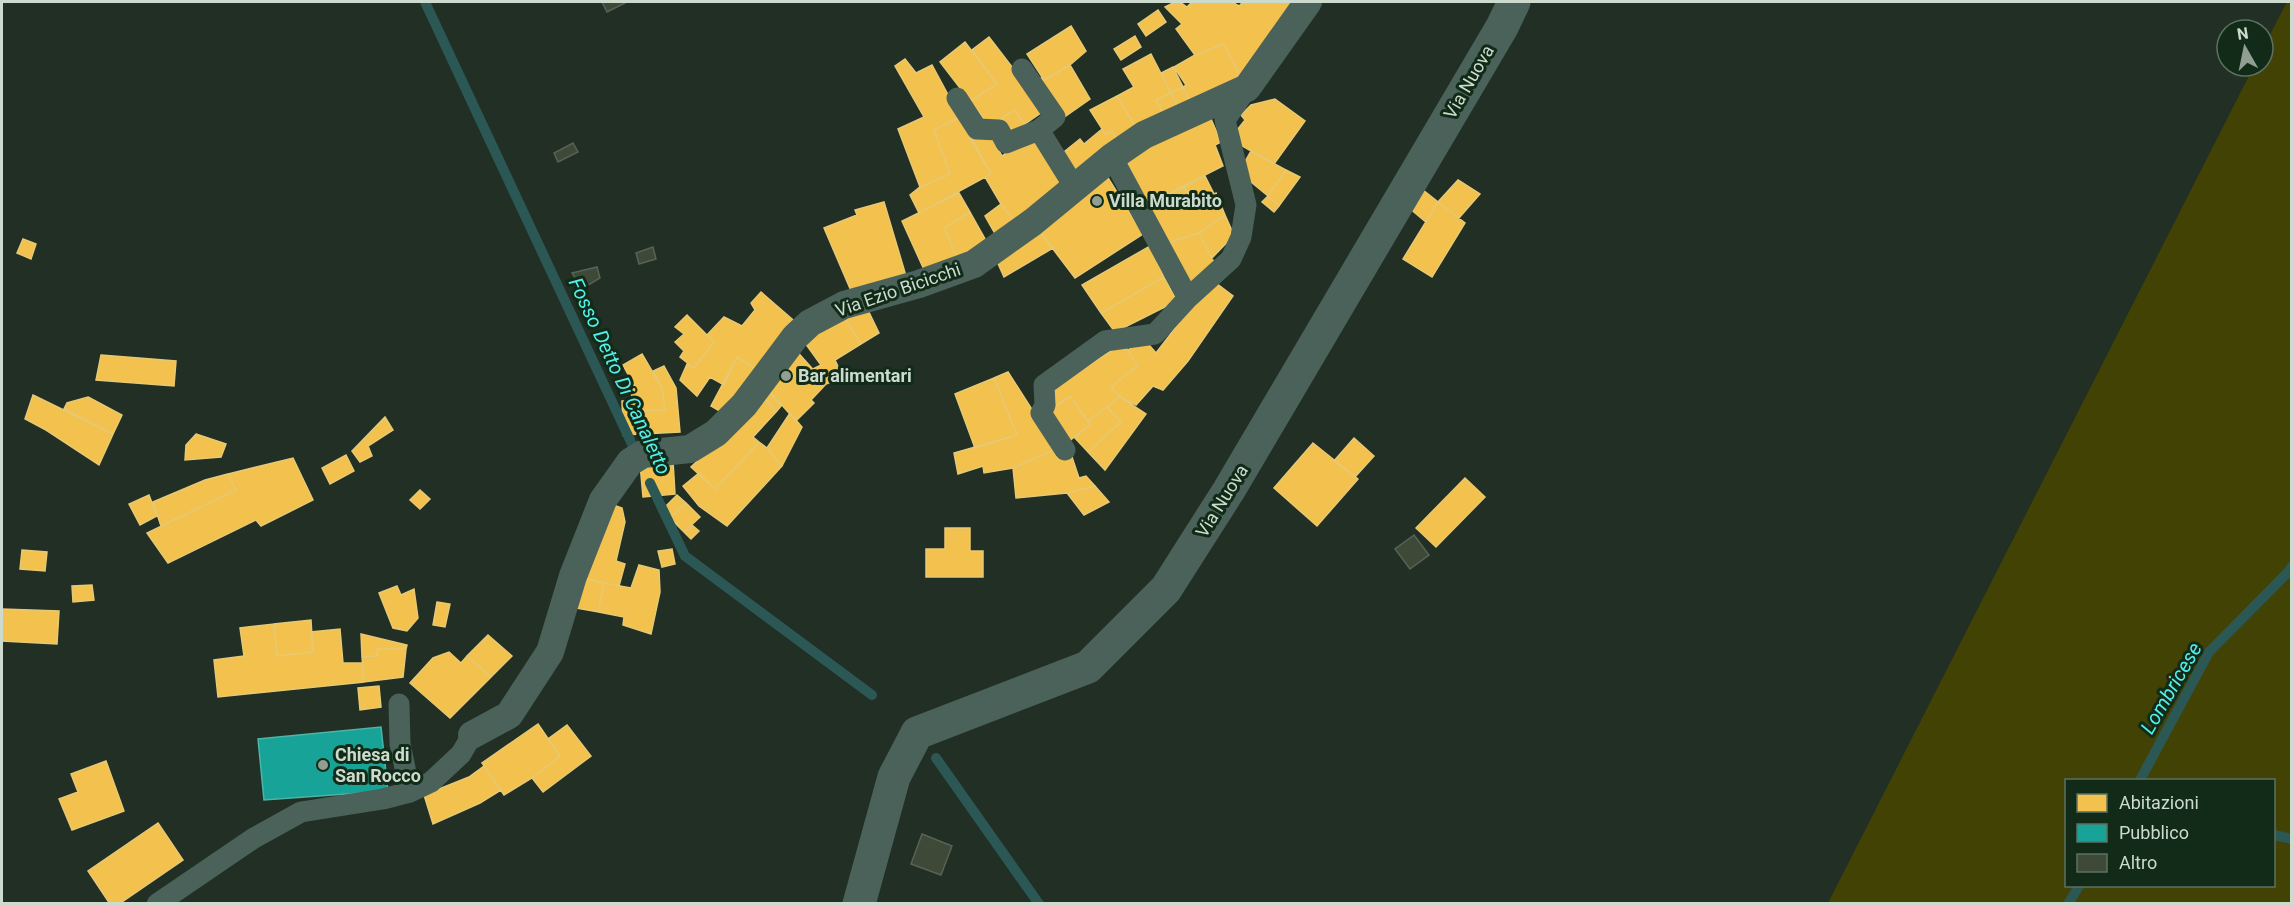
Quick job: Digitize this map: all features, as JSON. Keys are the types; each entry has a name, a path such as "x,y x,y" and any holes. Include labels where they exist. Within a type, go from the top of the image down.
{"street":[{"path":"1065,450 1041,413 1045,405 1044,385 1105,341 1155,334 1188,298 1231,259 1241,237 1246,205 1225,120 1308,2"},
{"name":"Via Nuova","path":"859,903 894,777 917,733 1088,667 1166,589 1236,479 1496,37 1514,2"},
{"path":"957,99 976,129 999,130 1006,143 1039,130 1055,117 1022,69"},
{"name":"Via Ezio Bicicchi","path":"472,735 509,715 550,651 573,576 603,500 630,462 643,453 690,448 716,433 744,405 795,337 810,323 844,305 920,284 974,264 1033,222 1112,157 1144,135 1247,88"},
{"path":"1039,130 1075,188"},
{"path":"1112,157 1188,298"},
{"path":"399,704 400,744 410,792"},
{"path":"157,903 254,838 301,812 410,792 431,782 461,753 472,735"}],"shaded area":[{"path":"2287,2 2292,2 2291,903 1828,903 2248,78 2275,78 2275,25"}],"building: Abitazioni":[{"path":"1180,2 1187,7 1192,2 1232,2 1239,6 1243,2 1301,2 1243,83 1224,44 1195,55 1176,29 1182,24 1165,7"},
{"path":"1158,10 1166,22 1146,36 1138,24"},
{"path":"1071,26 1086,51 1070,65 1044,80 1027,54"},
{"path":"1135,36 1141,47 1121,60 1114,49"},
{"path":"989,37 1045,110 1025,124 1014,110 990,127 970,101 997,84 972,50"},
{"path":"965,42 997,84 970,101 940,62"},
{"path":"1224,44 1243,83 1193,107 1183,87 1186,85 1174,67 1195,55"},
{"path":"1151,54 1171,93 1156,100 1164,115 1137,129 1117,96 1134,87 1123,69"},
{"path":"905,59 916,73 932,65 960,117 934,130 950,174 920,187 898,129 924,117 895,66"},
{"path":"1070,65 1090,99 1063,118 1035,83"},
{"path":"1173,67 1183,87 1171,93 1161,73"},
{"path":"1183,87 1193,107 1181,112 1171,93"},
{"path":"1171,93 1181,112 1166,120 1156,100"},
{"path":"1117,96 1137,129 1117,139 1112,131 1106,135 1090,110"},
{"path":"1275,99 1305,121 1274,164 1230,139 1245,120 1241,115 1251,105"},
{"path":"1014,110 1025,124 1011,136 999,120"},
{"path":"1208,112 1221,142 1215,145 1223,166 1148,204 1122,154"},
{"path":"960,117 991,174 919,213 910,195 920,187 950,174 934,130"},
{"path":"1102,129 1106,135 1112,131 1117,139 1077,182 1059,156 1080,139 1084,144"},
{"path":"988,130 1002,156 1031,134 1069,191 1017,225 985,177 991,174 970,138"},
{"path":"1251,151 1286,170 1268,196 1239,172"},
{"path":"1286,170 1300,177 1279,206 1268,196"},
{"name":"Villa Murabito","path":"1105,173 1143,234 1075,278 1037,228"},
{"path":"1205,176 1214,194 1195,203 1184,187"},
{"path":"1458,180 1480,194 1459,218 1438,202"},
{"path":"1413,182 1438,202 1426,222 1401,201"},
{"path":"1184,187 1195,203 1216,193 1225,215 1199,233 1165,244 1148,204"},
{"path":"959,193 970,212 944,228 959,262 926,274 902,221"},
{"path":"1268,196 1279,206 1274,212 1262,202"},
{"path":"884,202 906,276 852,293 824,228 857,215 855,210"},
{"path":"1438,202 1465,223 1432,277 1403,259"},
{"path":"1001,204 1017,225 998,239 985,216"},
{"path":"970,212 989,246 959,262 944,228"},
{"path":"1225,215 1234,235 1212,258 1199,233"},
{"path":"1037,228 1053,248 1004,277 995,257"},
{"path":"1199,233 1218,270 1193,289 1165,244"},
{"path":"23,239 36,244 31,259 17,253"},
{"path":"1150,246 1164,277 1101,313 1082,285"},
{"path":"1164,277 1177,301 1115,332 1101,313"},
{"path":"1212,280 1233,296 1188,361 1163,390 1153,386 1136,405 1120,397 1111,387 1137,366 1128,350 1144,339 1156,353"},
{"path":"761,292 799,325 759,371 737,357 724,385 710,377 697,396 680,380 687,364 694,368 714,342 707,335 724,317 742,326 755,310 751,303"},
{"path":"866,306 879,333 861,344 845,318"},
{"path":"687,315 714,342 694,368 680,357 684,351 675,342 684,334 675,327"},
{"path":"845,318 861,344 835,360 843,377 826,384 813,369 821,365 800,336"},
{"path":"1122,344 1137,366 1111,387 1120,397 1088,421 1070,396 1057,406 1048,391"},
{"path":"793,347 826,384 811,400 814,403 796,421 764,385"},
{"path":"642,354 662,388 665,410 635,411 634,401 627,384 631,380 623,365"},
{"path":"101,355 176,361 174,386 96,380"},
{"path":"737,357 759,371 728,416 711,406"},
{"path":"664,366 676,388 680,432 623,435 622,401 634,401 635,411 665,410 662,388 653,371"},
{"path":"1008,372 1042,425 1054,450 1013,468 984,473 983,466 958,474 954,453 1017,435 994,378"},
{"path":"994,378 1017,435 975,448 955,394"},
{"path":"764,385 781,406 776,412 760,392"},
{"path":"760,392 776,412 753,437 759,442 715,489 691,467 732,428"},
{"path":"33,395 113,434 99,465 25,419"},
{"path":"1070,396 1090,424 1067,443 1046,412"},
{"path":"88,397 122,415 113,434 64,409 67,403"},
{"path":"1120,397 1146,414 1105,470 1088,452 1121,422 1107,407"},
{"path":"1107,407 1121,422 1088,452 1075,438 1090,424 1088,421"},
{"path":"790,413 802,427 782,466 767,448"},
{"path":"385,417 393,430 368,446 372,456 360,462 352,451"},
{"path":"196,434 226,444 221,457 185,460 186,445"},
{"path":"1354,438 1374,456 1355,477 1334,461"},
{"path":"759,442 782,466 727,526 699,506 683,486 699,473 715,489"},
{"path":"1313,443 1358,479 1317,526 1274,488"},
{"path":"1054,450 1058,459 1071,454 1079,478 1086,476 1095,486 1067,493 1016,498 1013,468"},
{"path":"346,455 354,471 330,484 322,468"},
{"path":"293,458 313,500 261,526 256,520 168,563 147,533 236,490 228,474"},
{"path":"673,461 675,494 643,497 640,464"},
{"path":"228,474 236,490 161,526 153,502 205,480"},
{"path":"1465,478 1485,497 1436,547 1416,528"},
{"path":"1095,486 1109,502 1084,515 1067,493"},
{"path":"420,490 430,499 420,509 410,500"},
{"path":"149,495 157,516 140,525 129,504"},
{"path":"677,495 686,503 670,518 662,510"},
{"path":"605,502 622,508 625,522 616,561 625,564 619,586 579,577"},
{"path":"686,503 700,517 684,532 670,518"},
{"path":"692,525 699,531 691,539 684,532"},
{"path":"945,528 970,528 970,551 983,551 983,577 926,577 926,549 945,549"},
{"path":"672,549 675,564 662,567 658,551"},
{"path":"22,550 47,552 45,571 20,569"},
{"path":"639,565 659,570 660,592 651,634 623,625 624,617 598,612 604,583 631,588"},
{"path":"579,577 604,583 598,612 570,607"},
{"path":"92,585 94,600 73,602 72,586"},
{"path":"397,586 401,595 414,589 418,618 407,631 393,628 379,593"},
{"path":"437,602 450,604 445,627 433,625"},
{"path":"2,609 59,611 57,644 2,641"},
{"path":"311,620 313,652 277,656 274,624"},
{"path":"274,624 277,656 313,652 311,632 340,629 343,663 362,663 364,682 218,697 214,660 244,656 240,628"},
{"path":"361,634 407,645 406,649 377,649 377,656 362,657"},
{"path":"488,635 512,656 491,677 467,656"},
{"path":"377,649 406,649 403,677 364,682 362,657 377,656"},
{"path":"449,652 461,663 467,656 491,677 450,718 410,683 433,658"},
{"path":"379,686 381,707 360,710 358,688"},
{"path":"538,724 560,756 532,778 504,795 482,763"},
{"path":"567,725 591,756 543,792 532,778 560,756 548,739"},
{"path":"106,761 124,811 72,830 59,799 78,792 71,774"},
{"path":"484,766 501,790 480,803 433,824 424,795 469,777"},
{"path":"158,823 183,860 119,904 110,904 88,871"}],"building: Pubblico":[{"name":"Chiesa di San Rocco","path":"381,727 388,791 264,800 258,739"}],"building: Altro":[{"path":"602,2 625,2 625,3 607,12"},
{"path":"573,143 578,152 558,162 554,153"},
{"path":"653,247 656,259 639,264 636,253"},
{"path":"597,267 600,278 582,289 572,273"},
{"path":"1414,535 1429,555 1410,569 1395,549"},
{"path":"922,834 952,846 941,875 911,864"}],"waterway":[{"name":"Fosso Detto Di Canaletto","path":"425,2 637,455"},
{"name":"Fosso Detto Di Canaletto","path":"650,483 685,556 872,695"},
{"name":"Lombricese","path":"2141,779 2209,652 2292,566"},
{"name":"Fosso Detto Di Canaletto","path":"936,758 1039,904"},
{"path":"2275,835 2292,839"},
{"name":"Lombricese","path":"2068,904 2078,887"}],"place":[{"name":"Villa Murabito","path":"1097,201"},
{"name":"Bar alimentari","path":"786,376"},
{"name":"Chiesa di San Rocco","path":"323,765"}]}
